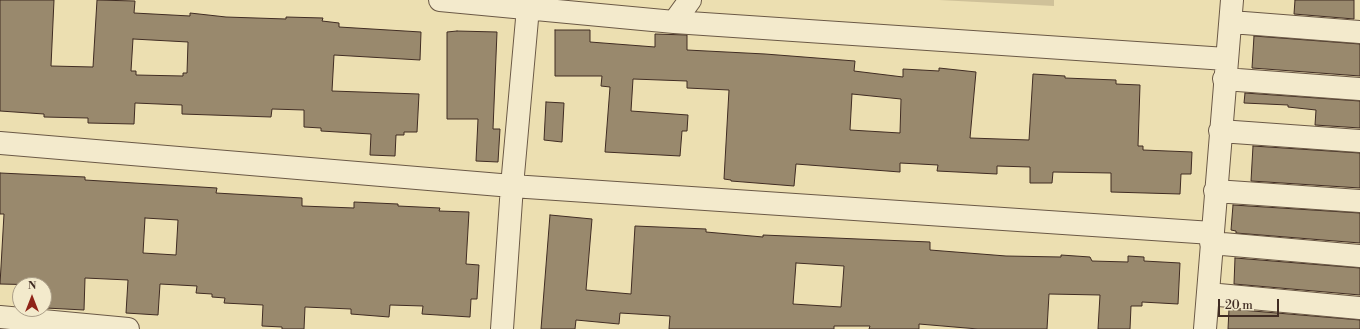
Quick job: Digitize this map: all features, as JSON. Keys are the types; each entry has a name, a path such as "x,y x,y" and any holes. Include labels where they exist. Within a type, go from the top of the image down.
{"street":[{"path":"440,0 528,8 571,6 674,22 1225,69 1360,89"},
{"path":"674,22 690,0"},
{"path":"1205,329 1225,69 1231,22 1232,0"},
{"path":"502,329 512,186 528,8"},
{"path":"1231,22 1360,32"},
{"path":"1220,132 1360,141"},
{"path":"0,143 512,186 1212,238 1360,256"},
{"path":"1215,191 1360,201"},
{"path":"1208,294 1360,308"},
{"path":"0,317 128,329"}],"shaded area":[{"path":"939,0 1054,0 1054,6"}],"building":[{"path":"0,0 54,0 51,66 93,67 97,0 135,1 134,13 190,16 190,13 226,17 286,19 286,17 323,18 322,21 339,23 339,27 421,32 420,60 334,55 332,91 419,94 417,132 404,132 404,135 396,135 395,156 370,155 371,134 321,131 321,128 304,127 304,110 272,109 271,117 182,114 182,105 135,103 134,124 88,123 88,118 44,117 44,114 0,111","holes":["133,39 188,42 187,73 183,73 183,76 136,75 136,71 131,71"]},
{"path":"1295,0 1354,0 1354,19 1294,14"},
{"path":"555,30 590,30 590,42 655,47 655,34 687,35 687,50 855,61 854,71 903,77 903,69 939,71 939,68 976,72 970,138 1029,140 1033,74 1065,76 1065,78 1116,80 1116,84 1140,85 1138,146 1143,146 1143,150 1192,152 1191,174 1181,174 1180,194 1111,192 1111,173 1053,172 1052,183 1030,183 1030,167 997,166 997,174 937,171 938,165 900,163 900,172 796,164 794,186 731,181 724,179 729,90 687,88 687,81 633,79 631,111 688,115 687,131 682,131 680,156 605,152 610,87 601,86 602,76 555,76","holes":["852,94 901,99 900,133 850,130"]},
{"path":"447,32 497,32 493,129 500,129 498,162 476,161 478,119 447,119"},
{"path":"1254,36 1360,44 1360,76 1252,68"},
{"path":"1245,93 1360,101 1360,128 1315,125 1316,110 1288,107 1288,105 1244,103"},
{"path":"546,102 564,103 562,142 544,140"},
{"path":"1253,146 1360,153 1360,188 1251,181"},
{"path":"0,173 85,177 85,180 217,188 216,193 302,198 302,206 354,208 354,202 398,204 398,206 440,208 439,211 469,212 466,264 479,265 477,299 471,299 470,317 422,314 423,306 390,305 389,317 351,314 351,309 305,307 304,329 282,329 282,327 262,326 263,305 224,303 225,298 212,297 212,294 196,293 197,286 160,284 158,315 126,313 128,280 85,278 84,310 52,308 52,277 12,277 12,284 0,284 4,214 0,214","holes":["145,218 178,220 176,255 143,253"]},
{"path":"1233,205 1360,213 1360,243 1236,233 1236,231 1231,230"},
{"path":"550,215 592,219 586,290 631,294 635,226 706,229 706,232 763,237 763,235 930,242 930,250 1006,256 1061,257 1061,255 1090,257 1092,261 1128,262 1128,256 1144,257 1144,261 1180,263 1178,304 1142,302 1142,306 1131,306 1130,329 1098,329 1100,295 1049,294 1047,329 978,329 919,324 919,329 869,329 870,326 834,326 834,329 669,329 670,316 620,313 619,324 576,320 575,329 541,329","holes":["796,263 844,266 841,307 793,304"]},
{"path":"1235,258 1360,268 1360,295 1234,284"},
{"path":"1229,309 1360,320 1360,329 1228,329"}]}
